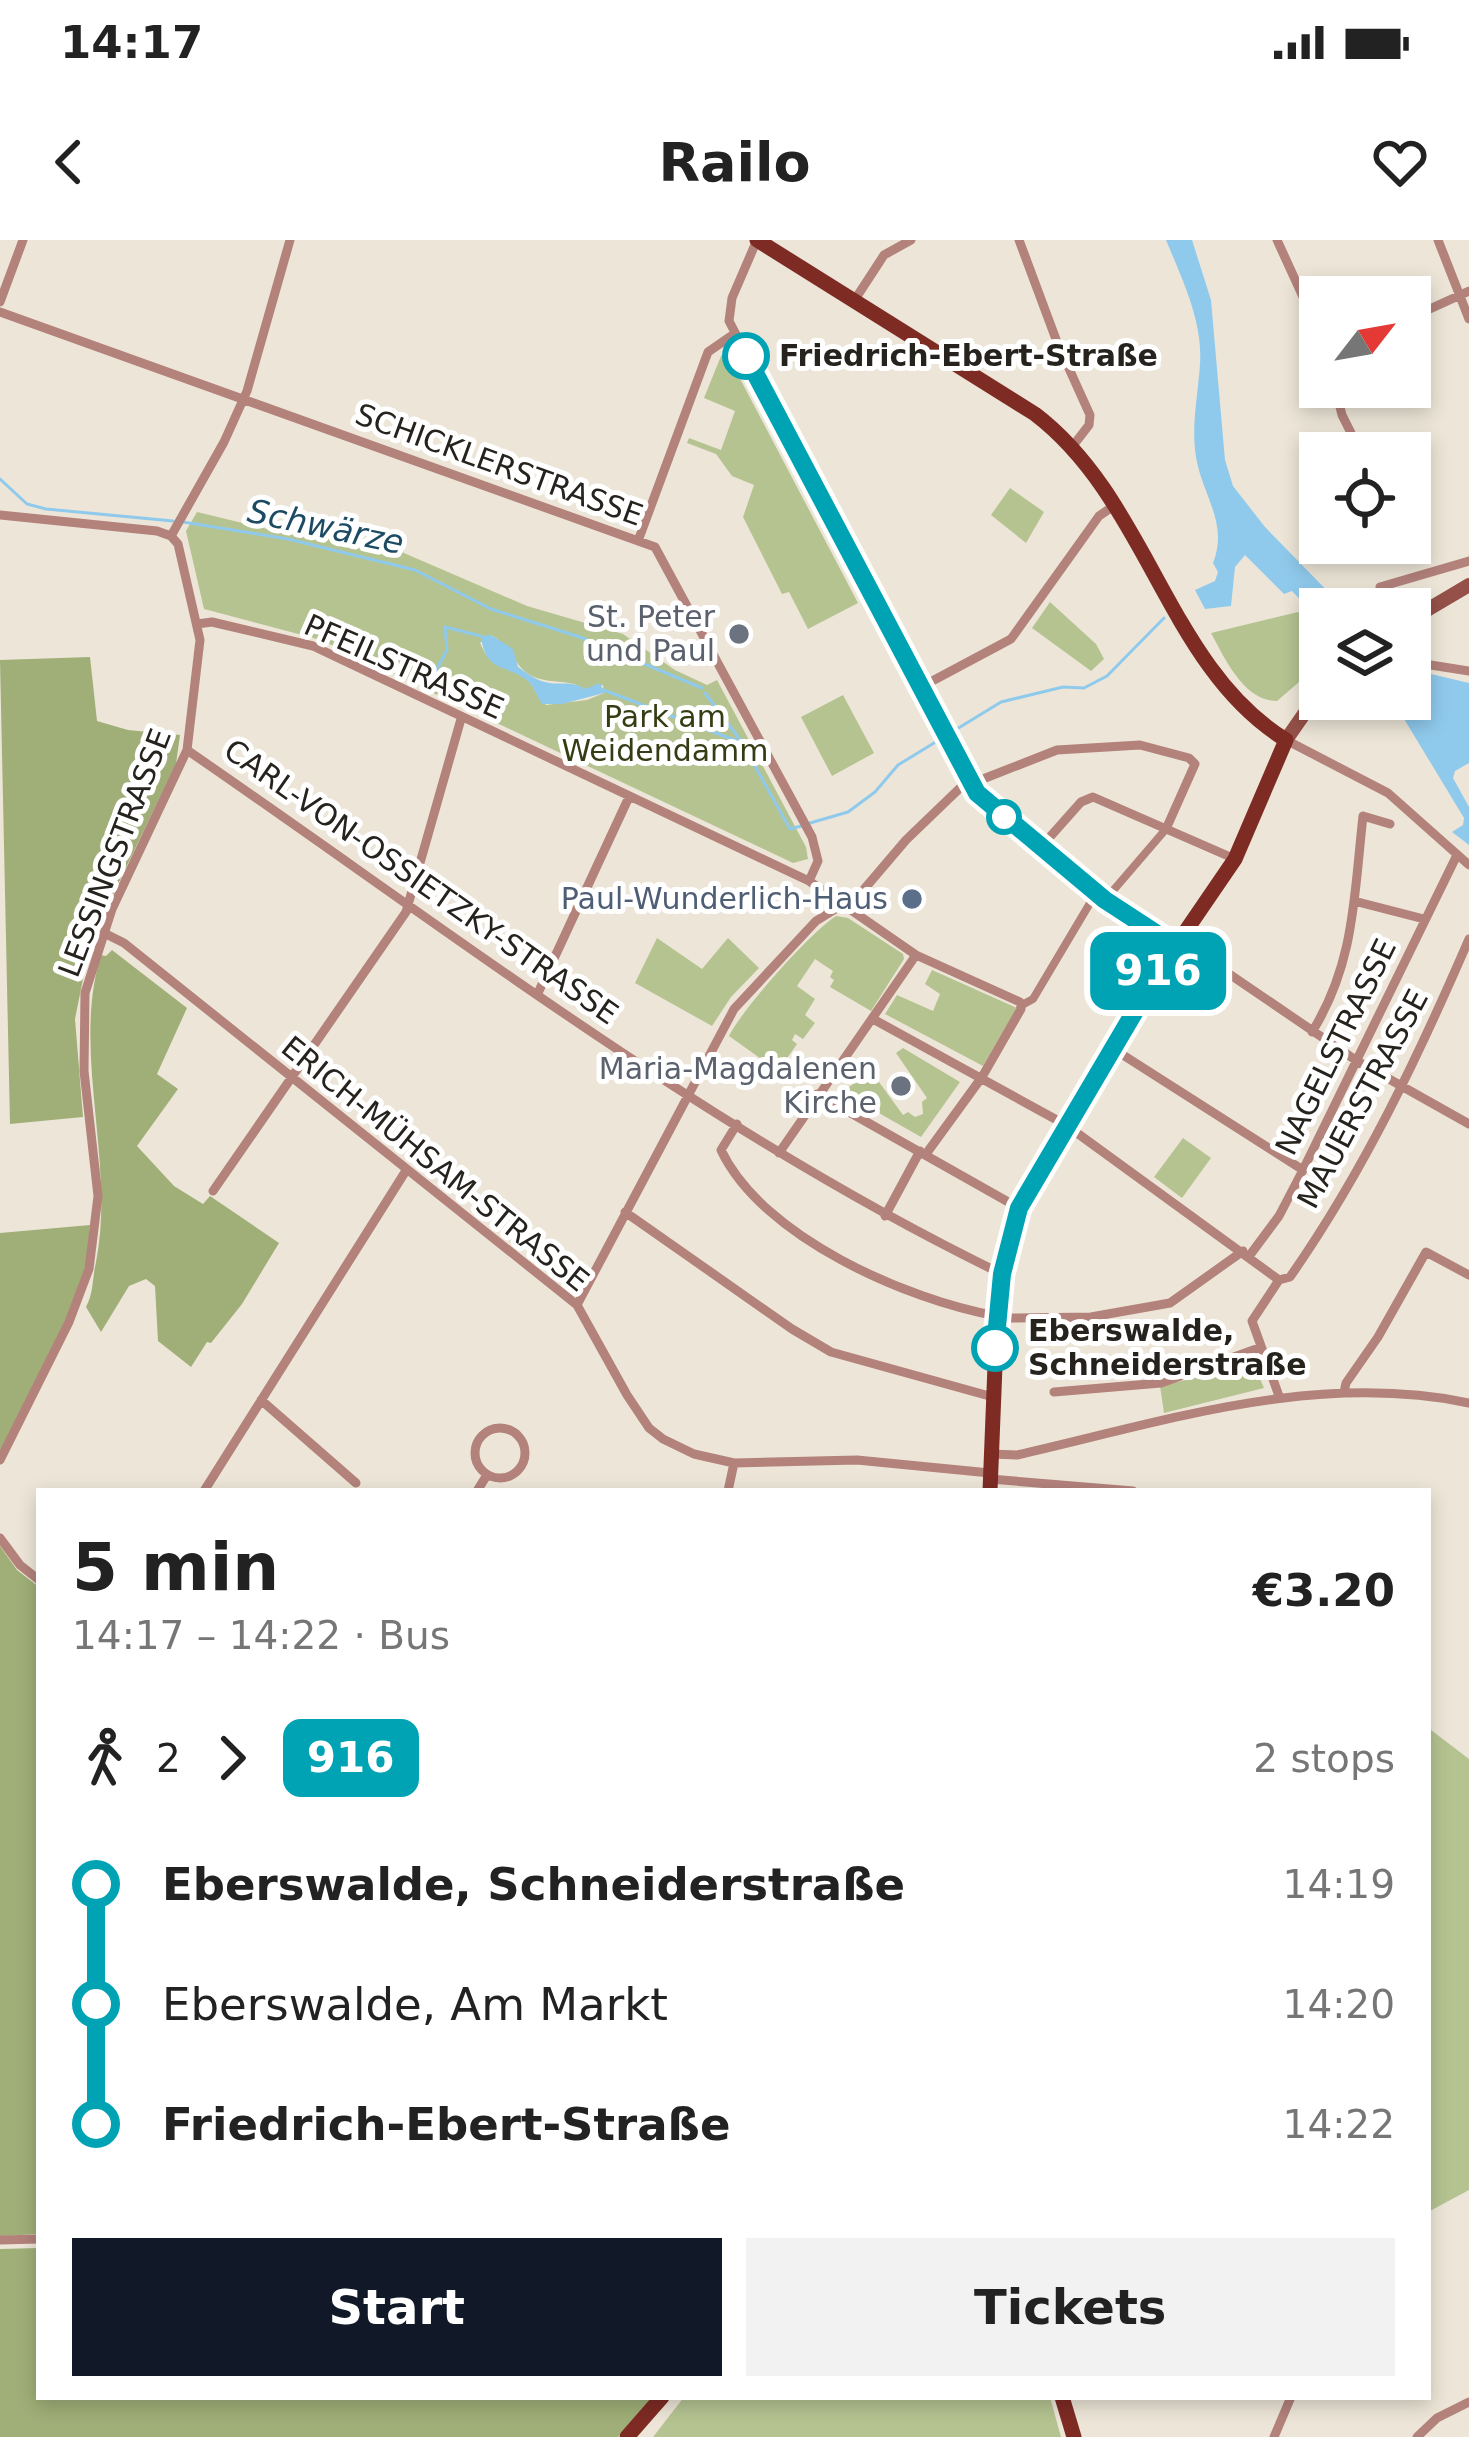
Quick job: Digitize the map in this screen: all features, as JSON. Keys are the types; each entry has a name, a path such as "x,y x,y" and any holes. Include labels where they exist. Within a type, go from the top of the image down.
{"main road":[{"path":"757,240 1035,414 1072,446 1115,505 1214,676 1241,708 1286,740"},
{"path":"1431,608 1469,585"},
{"path":"990,1481 1002,1274 1019,1208 1112,1048 1235,859 1286,740 1300,720"},
{"path":"627,2437 659,2400"},
{"path":"1063,2400 1074,2437"}],"street":[{"path":"0,302 22,240"},
{"path":"0,515 158,531 176,527 243,399 290,240"},
{"path":"757,240 728,311 734,334 980,797 1101,897 1216,965 1357,1060 1469,1124"},
{"path":"854,301 884,255 911,240"},
{"path":"1019,240 1090,416 1090,425 1072,446"},
{"path":"1277,240 1299,288"},
{"path":"1438,240 1464,294 1469,319"},
{"path":"1431,309 1464,294"},
{"name":"SCHICKLERSTRASSE","path":"0,312 659,552 809,831 818,854 809,880"},
{"path":"644,543 708,352 734,334"},
{"path":"920,687 1011,639 1099,516 1115,505"},
{"name":"LESSINGSTRASSE","path":"0,1460 69,1322 89,1269 98,1196 82,1020 90,972 187,750 200,651 176,527"},
{"path":"1379,586 1469,561"},
{"name":"PFEILSTRASSE","path":"197,624 212,622 313,646 809,880 916,955 1022,1005"},
{"path":"1431,665 1469,671"},
{"path":"213,1191 410,904 460,719"},
{"path":"1286,740 1410,808 1469,865"},
{"path":"577,1304 734,1009 816,921 860,894 955,793 1057,750 1140,745 1189,758 1195,768 1166,829 1101,897 1033,999 1022,1005 982,1077 923,1153 885,1216"},
{"name":"CARL-VON-OSSIETZKY-STRASSE","path":"187,750 686,1094 885,1216 1002,1274"},
{"path":"538,993 629,797"},
{"path":"1041,848 1081,802 1093,797 1235,859"},
{"path":"1312,1032 1328,1007 1348,954 1363,816 1390,824"},
{"name":"NAGELSTRASSE","path":"737,1124 721,1150 737,1180 821,1246 925,1297 1003,1317 1091,1317 1170,1303 1246,1253 1279,1216 1456,855"},
{"path":"1354,901 1424,920"},
{"name":"ERICH-MÜHSAM-STRASSE","path":"104,933 124,944 577,1304 649,1429 694,1454 734,1463 857,1460 990,1481 1102,1488"},
{"name":"MAUERSTRASSE","path":"1259,1348 1252,1321 1279,1280 1290,1276 1338,1205 1403,1087 1469,939"},
{"path":"779,1153 916,955"},
{"path":"873,1019 1066,1125 1279,1280"},
{"path":"1112,1048 1304,1171"},
{"path":"818,1094 1019,1208"},
{"path":"206,1488 406,1169"},
{"path":"625,1211 831,1352 993,1397"},
{"path":"1344,1392 1426,1252 1469,1275"},
{"path":"1054,1391 1180,1378 1259,1348 1280,1396"},
{"path":"991,1454 1017,1455 1280,1396 1426,1395 1469,1403"},
{"path":"261,1400 356,1483"},
{"path":"496,1428 513,1431 526,1454 520,1470 504,1479 487,1475 476,1462 476,1444 496,1428"},
{"path":"729,1488 734,1463"},
{"path":"479,1488 487,1475"},
{"path":"0,1538 36,1578"},
{"path":"0,2240 36,2240"},
{"path":"1274,2437 1290,2400"},
{"path":"1417,2437 1437,2417 1469,2402"}],"green space":[{"path":"727,354 858,603 808,629 789,592 782,594 743,517 754,485 732,476 716,454 687,443 689,438 721,450 735,411 704,398 721,356"},
{"path":"1010,488 1044,512 1026,543 991,515"},
{"name":"Park am Weidendamm","path":"197,512 309,538 346,536 397,550 527,606 623,634 675,670 707,685 717,680 806,847 808,859 793,863 321,640 204,609 186,531","holes":["491,635 530,675 585,689 603,685 604,693 546,705 527,679 486,655 480,643"]},
{"path":"1050,602 1096,644 1104,659 1091,671 1032,628"},
{"path":"1298,612 1299,682 1277,701 1255,694 1237,677 1211,633"},
{"path":"90,657 97,721 128,730 180,735 176,764 107,907 85,969 75,1019 83,1117 10,1124 0,660"},
{"path":"843,695 874,753 832,776 801,717"},
{"path":"836,916 848,918 904,959 871,1011 830,987 833,971 815,959 797,986 815,999 805,1015 815,1023 803,1039 795,1034 792,1040 797,1044 778,1071 729,1036 778,972"},
{"path":"657,938 702,969 728,938 759,968 712,1026 635,983"},
{"path":"112,950 187,1008 157,1074 178,1089 137,1146 174,1186 203,1204 210,1196 279,1243 242,1304 191,1367 158,1341 155,1286 146,1279 129,1286 101,1332 86,1307 101,1224 90,1030 101,955"},
{"path":"932,970 1017,1008 983,1066 885,1014 897,995 933,1011 940,994 925,984"},
{"path":"903,1048 960,1082 921,1137 842,1092 871,1071 903,1115 923,1114 922,1102 927,1098 896,1053"},
{"path":"1183,1138 1211,1158 1182,1198 1154,1177"},
{"path":"90,1225 86,1270 0,1452 0,1233"},
{"path":"1250,1356 1264,1388 1164,1413 1160,1386"},
{"path":"0,1546 17,1570 36,1585 36,2234 0,2236"},
{"path":"1431,1730 1469,1759 1469,2190 1431,2210"},
{"path":"36,2248 36,2400 651,2400 618,2437 0,2437 0,2249"},
{"path":"682,2400 1051,2400 1061,2437 653,2437"}],"water":[{"path":"1166,240 1192,240 1211,300 1225,460 1233,486 1325,588 1299,588 1299,598 1292,591 1284,594 1245,555 1235,567 1231,606 1205,609 1195,590 1215,581 1218,535 1195,445 1200,348 1190,300"},
{"path":"491,635 513,649 518,667 538,680 585,689 600,683 604,693 542,704 527,680 490,661 481,636"},
{"path":"1431,674 1469,683 1469,763 1455,771 1453,778 1469,807 1469,845 1452,832 1463,825 1464,818 1405,720 1431,720"}],"waterway":[{"name":"Schwärze","path":"0,479 27,504 46,509 173,521"},
{"name":"Schwärze","path":"183,522 288,539 415,570 491,609 580,637 702,688"},
{"name":"Schwärze","path":"810,823 848,812 875,792 898,765 1001,702 1063,687 1084,688 1107,676 1164,618"},
{"path":"434,674 447,650 445,627 481,636"},
{"path":"601,689 737,741"},
{"name":"Schwärze","path":"705,693 741,741 790,829 801,826"}],"bus line":[{"name":"916","path":"746,356 977,793 1105,900 1174,945 1019,1208 1002,1274 995,1348"}],"place":[{"name":"Friedrich-Ebert-Straße","path":"746,356"},
{"name":"St. Peter und Paul","path":"739,634"},
{"name":"Paul-Wunderlich-Haus","path":"912,899"},
{"name":"Maria-Magdalenen Kirche","path":"901,1086"},
{"name":"Eberswalde, Schneiderstraße","path":"995,1348"}]}
